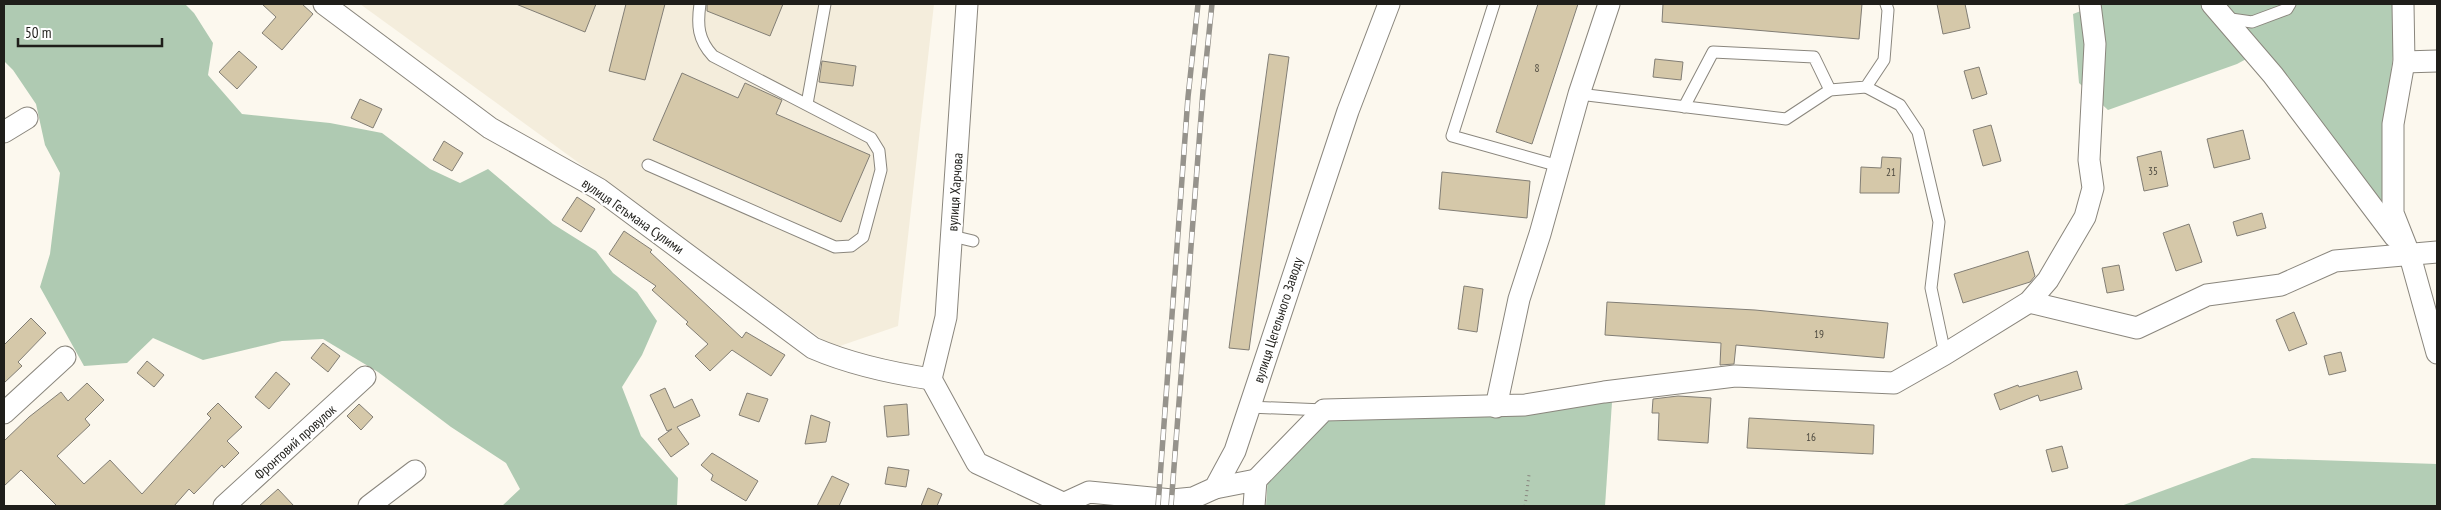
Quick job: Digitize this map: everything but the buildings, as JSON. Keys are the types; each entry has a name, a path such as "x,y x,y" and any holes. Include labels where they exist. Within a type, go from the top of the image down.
{"street":[{"name":"вулиця Гетьмана Сулими","path":"324,4 490,128 599,189 813,348 831,356 901,374 931,379"},
{"name":"вулиця Харчова","path":"931,379 946,317 967,4"},
{"name":"вулиця Цегельного Заводу","path":"1215,488 1235,451 1348,112 1389,4"},
{"path":"1496,407 1519,299 1579,94 1609,4"},
{"path":"931,379 977,463 1067,505 1089,492 1172,500 1193,498 1215,488 1256,480 1324,410 1496,407 1735,376 1894,383 2028,302 2048,280 2085,217 2092,188 2089,160 2095,44 2090,4"},
{"path":"2403,4 2404,62 2393,124 2393,213 2410,256 2437,352"},
{"path":"2217,10 2274,75 2410,256"},
{"path":"2404,62 2437,61"},
{"path":"4,132 26,118"},
{"path":"2028,302 2137,328 2207,295 2281,285 2335,261 2410,256 2437,252"},
{"path":"4,413 65,357"},
{"name":"Фронтовий провулок","path":"224,506 365,378"},
{"path":"369,506 415,471"},
{"path":"1254,506 1256,480"}],"lane":[{"path":"648,165 835,247 850,246 863,237 881,170 879,151 871,138 713,56 704,46 699,34 700,4"},
{"path":"807,104 825,4"},
{"path":"1494,4 1452,136 1559,166"},
{"path":"1866,87 1884,60 1888,10 1886,4"},
{"path":"2217,10 2252,22 2287,9 2290,4"},
{"path":"1684,107 1713,52 1814,57 1830,90"},
{"path":"1579,94 1786,119 1830,90 1866,87 1900,105 1918,132 1939,222 1931,288 1944,354"},
{"path":"952,236 973,241"},
{"path":"1249,407 1324,410"}],"path":[{"path":"1525,506 1529,475"}],"shaded area":[{"path":"360,4 934,4 898,326 834,348"}],"green space":[{"path":"4,4 185,4 194,13 213,43 208,75 242,114 330,123 382,133 430,169 460,183 488,169 553,224 596,251 613,273 637,292 657,321 642,355 622,387 641,436 678,478 677,506 502,506 520,489 506,463 451,427 378,372 323,339 282,341 203,360 153,338 127,363 84,366 40,287 50,254 60,173 45,145 36,104 13,70 4,61"},
{"path":"2099,4 2394,4 2394,47 2385,126 2386,211 2261,51 2237,64 2108,110 2079,83 2073,14"},
{"path":"1612,402 1605,506 1266,506 1268,476 1330,418"},
{"path":"2252,458 2437,464 2437,506 2121,506"}],"railway":[{"path":"1158,506 1188,97 1198,4"},
{"path":"1171,506 1203,91 1212,4"}]}
